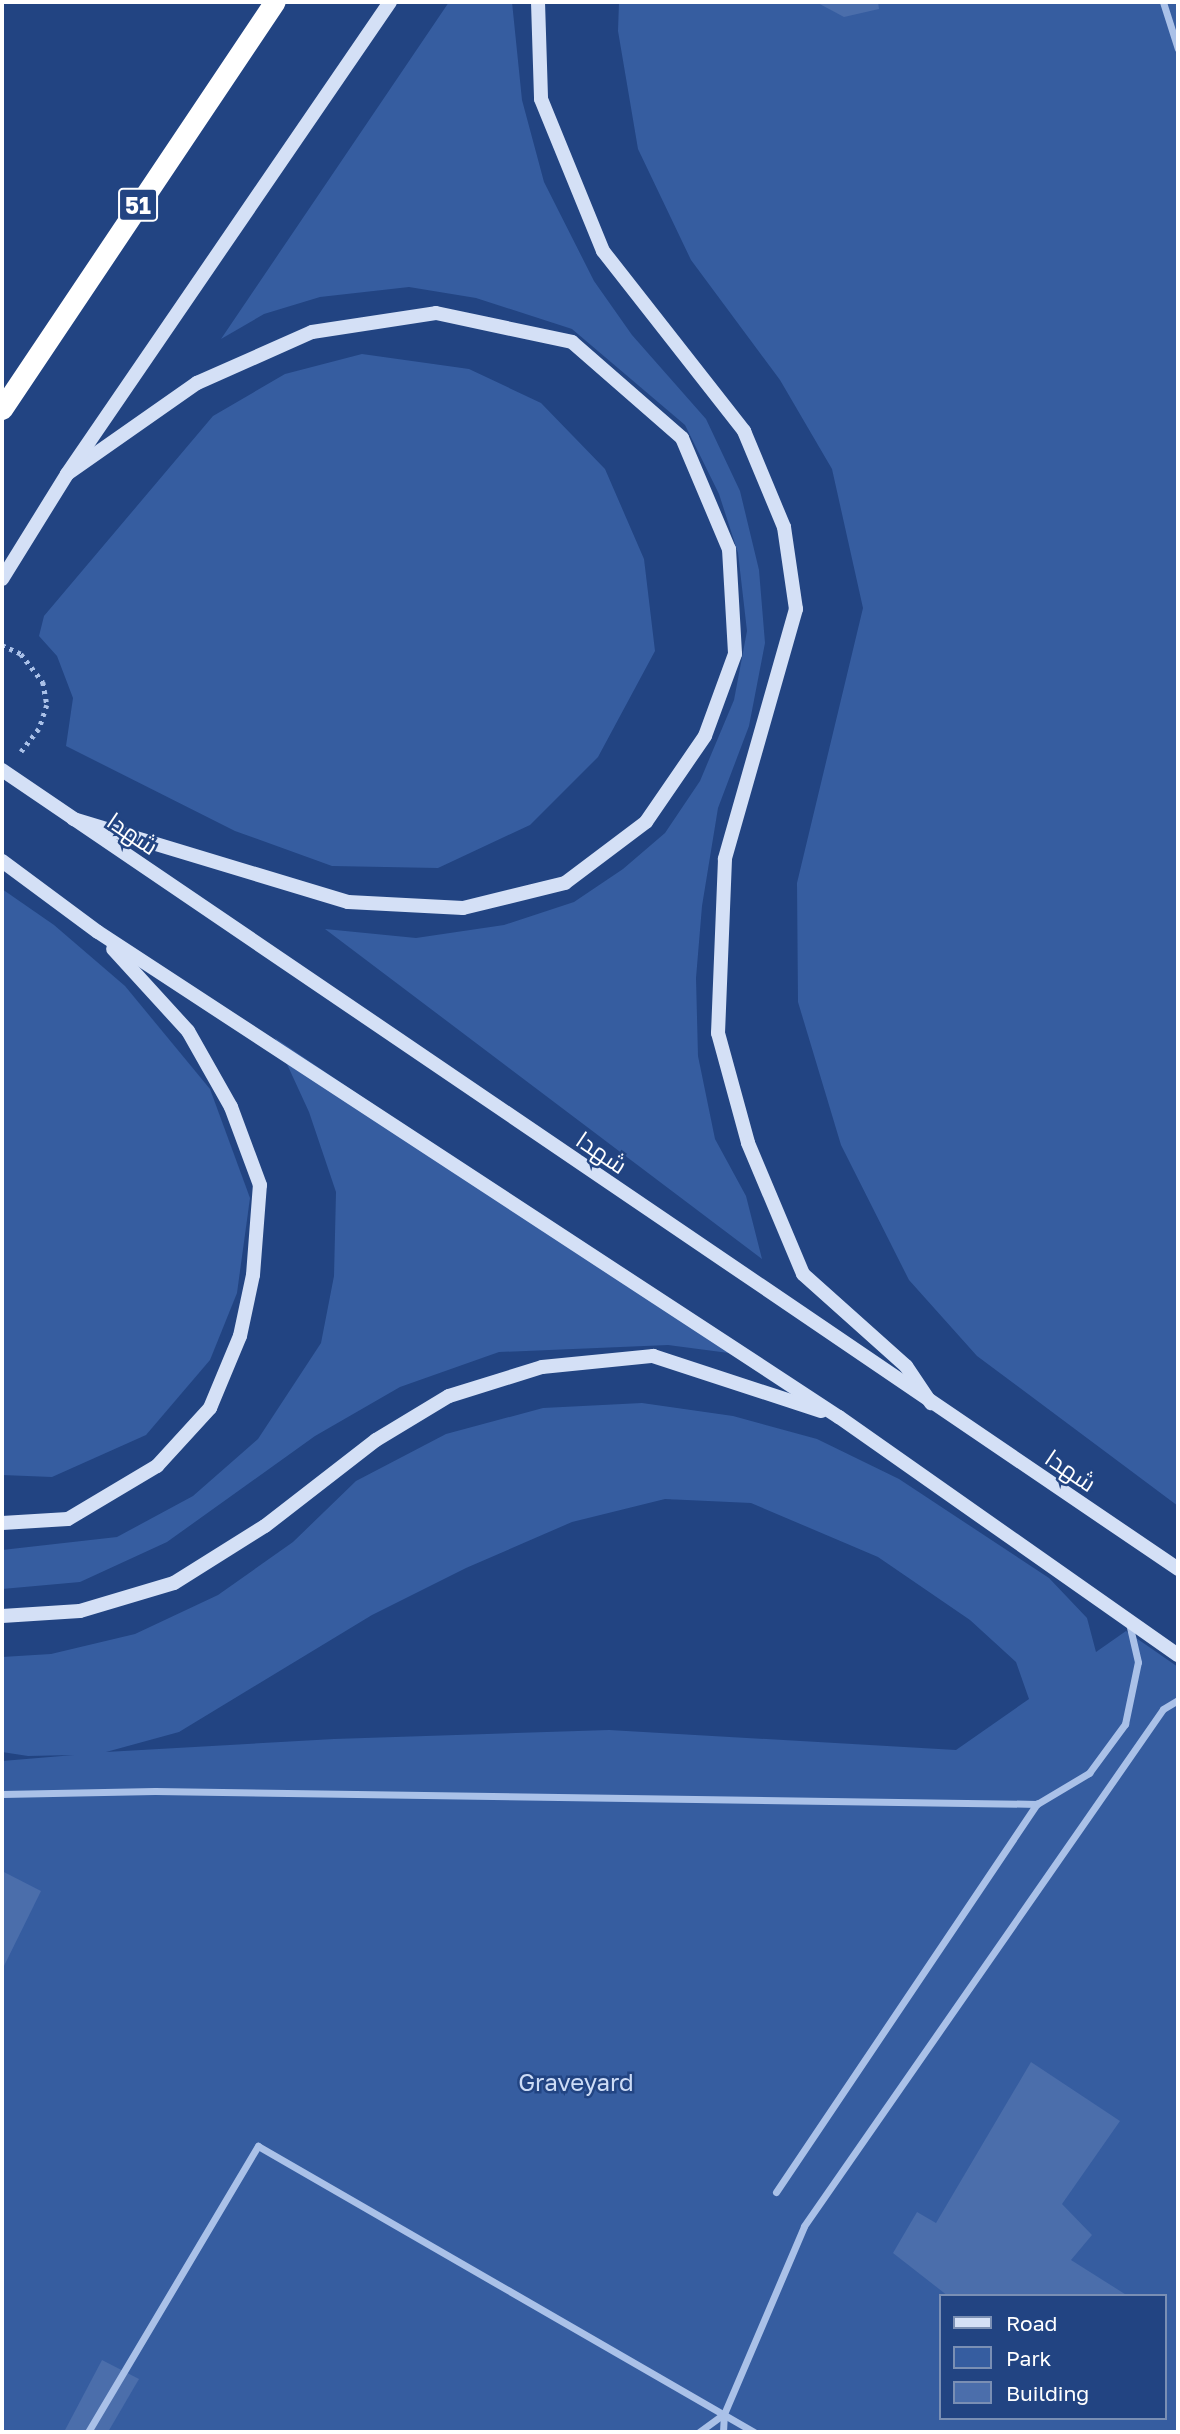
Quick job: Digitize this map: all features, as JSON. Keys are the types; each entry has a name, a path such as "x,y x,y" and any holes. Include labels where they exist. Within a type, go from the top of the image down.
{"highway":[{"name":"51","path":"2,409 274,2"}],"main road":[{"path":"2,579 67,474 390,2"},
{"path":"538,2 541,99 603,251 744,431 784,527 796,609 725,859 718,1033 748,1143 803,1274 906,1366 931,1403"},
{"path":"67,474 197,383 312,332 436,313 572,342 682,438 729,549 735,654 705,736 646,822 565,883 463,908 348,902 73,819"},
{"name":"شهدا","path":"3,771 1178,1569"},
{"path":"2,861 98,932 839,1417 1127,1615 1178,1655"},
{"path":"2,1523 68,1518 157,1466 210,1408 240,1336 253,1275 260,1185 231,1107 188,1031 98,932"},
{"path":"2,1616 80,1611 174,1583 265,1525 376,1440 449,1396 542,1367 653,1356 839,1417"}],"street":[{"path":"1163,2 1178,49"},
{"path":"776,2192 1037,1804 1090,1773 1125,1724 1138,1662 1127,1615"},
{"path":"723,2432 724,2414 804,2227 1163,1709 1178,1700"},
{"path":"2,1794 155,1791 1037,1804"},
{"path":"88,2432 258,2146 754,2432"},
{"path":"699,2432 724,2414"}],"path":[{"path":"2,645 21,654 43,682 47,705 39,729 3,771"}],"green space":[{"path":"449,2 512,2 522,100 544,182 594,281 632,335 706,419 740,491 759,570 765,643 749,726 718,808 702,906 696,978 698,1056 715,1139 746,1196 762,1259 325,929 416,938 504,925 574,902 623,869 665,833 700,781 734,700 747,631 738,553 719,494 685,425 572,329 476,298 409,287 320,297 264,314 221,339"},
{"path":"619,2 1178,2 1178,1506 977,1356 909,1280 841,1145 798,1002 797,883 863,608 832,469 780,380 691,260 638,149 618,31"},
{"path":"362,354 469,369 541,403 605,469 644,559 655,651 598,757 530,825 438,868 332,866 235,831 66,746 73,698 57,656 39,636 44,616 213,416 285,374"},
{"path":"2,889 54,925 125,986 210,1089 250,1198 237,1293 210,1360 146,1435 52,1477 2,1475"},
{"path":"275,1038 744,1355 668,1345 499,1352 400,1387 315,1436 167,1542 80,1582 2,1589 2,1550 117,1537 193,1496 258,1439 321,1343 334,1276 336,1192 309,1112"},
{"name":"Graveyard","path":"642,1403 733,1416 817,1439 899,1479 1049,1578 1087,1618 1096,1652 1126,1631 1178,1667 1178,2432 2,2432 2,1761 74,1755 28,1756 2,1752 2,1657 51,1654 135,1634 218,1595 293,1542 356,1481 446,1434 543,1408","holes":["665,1499 751,1503 878,1557 970,1620 1016,1662 1029,1699 956,1750 609,1730 334,1739 106,1752 179,1732 372,1615 466,1568 572,1522"]}],"building":[{"path":"816,2 878,2 879,9 844,17"},
{"path":"2,1871 41,1891 2,1970"},
{"path":"1031,2062 1120,2121 1062,2204 1092,2235 1071,2260 1125,2294 945,2294 893,2253 917,2212 936,2223"},
{"path":"102,2360 139,2379 108,2432 64,2432"}]}
